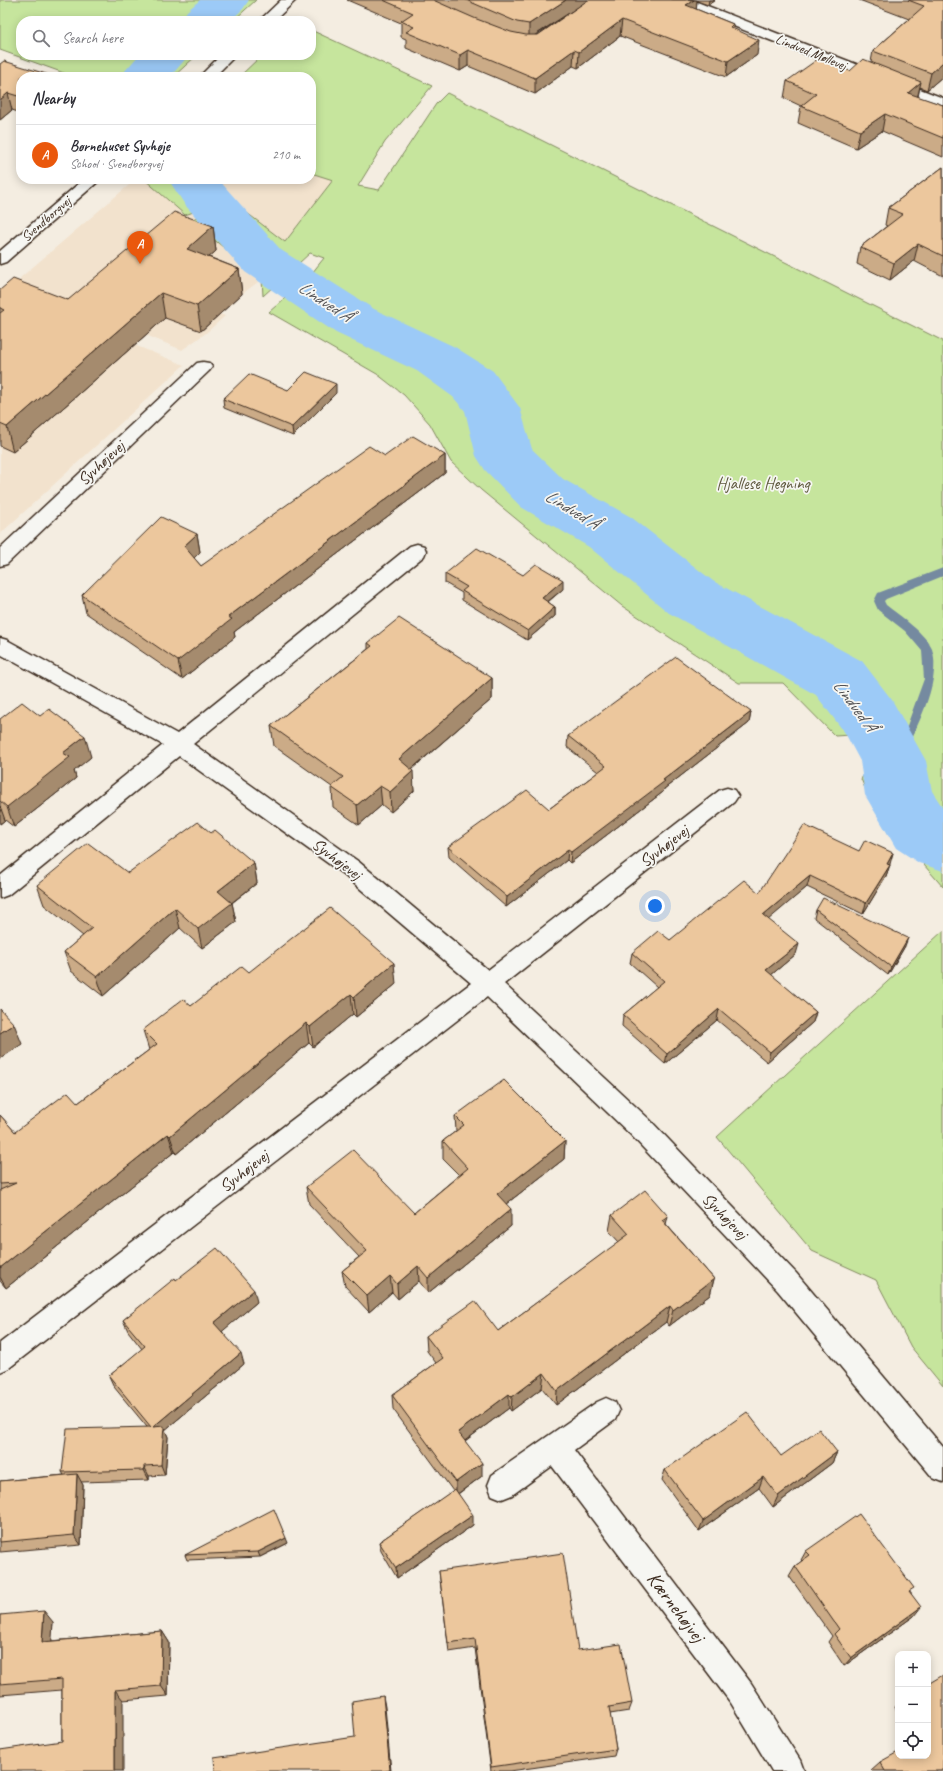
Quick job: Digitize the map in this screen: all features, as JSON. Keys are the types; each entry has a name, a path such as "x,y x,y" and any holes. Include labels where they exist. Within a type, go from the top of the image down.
{"street":[{"path":"271,16 289,0"},
{"name":"Lindved Møllevej","path":"679,0 943,103"},
{"path":"211,72 224,60"},
{"name":"Svendborgvej","path":"0,259 87,184"},
{"name":"Syvhøjevej","path":"0,559 203,367"},
{"path":"0,889 417,551"},
{"name":"Syvhøjevej","path":"0,645 178,744 351,868 488,983 640,1127 788,1282 943,1468"},
{"name":"Syvhøjevej","path":"0,1359 488,983 727,796"},
{"path":"502,1485 606,1411"},
{"name":"Kærnehøjvej","path":"554,1448 741,1693 789,1771"}],"shaded area":[{"path":"316,175 334,180 285,242 234,203 191,221 262,279 242,294 220,314 225,316 206,333 182,350 20,283 20,278 130,184 150,184 185,215 230,199 221,184 316,184"},
{"path":"20,299 184,365 0,534 0,316"}],"green space":[{"path":"0,0 256,0 238,16 16,16 16,56 0,50"},
{"name":"Hjallese Hegning","path":"316,32 432,86 385,142 358,186 379,190 436,104 447,93 943,341 943,887 872,805 861,779 879,752 866,734 835,736 783,683 739,683 622,606 481,490 451,462 430,424 404,395 377,374 269,312 308,278 324,258 310,253 263,296 262,279 190,220 234,203 285,242 333,180 316,175 316,72 244,72 257,60 316,60"},
{"path":"28,60 192,60 178,72 61,72"},
{"path":"150,184 221,184 230,199 185,215"},
{"path":"943,931 943,1386 911,1347 876,1280 812,1251 717,1137"}],"building":[{"path":"383,0 433,0 511,32 526,35 538,35 588,0 694,0 686,5 733,24 730,27 759,40 728,61 622,20 579,52 574,50 535,78 468,50 460,55 406,32 414,27 401,21 413,13"},
{"path":"466,0 566,0 529,24 517,22"},
{"path":"908,0 943,0 943,62 931,73 873,51 924,6"},
{"path":"818,59 850,71 863,59 921,82 908,93 943,105 943,138 885,114 860,131 801,106 816,94 787,81"},
{"path":"4,61 40,72 16,72 16,95 8,93 0,100 0,64"},
{"path":"943,167 943,256 918,244 894,263 860,247 903,214 888,208"},
{"path":"174,212 213,226 187,249 239,269 197,306 161,293 7,427 0,424 0,313 4,310 0,308 0,290 13,279 68,300"},
{"path":"306,372 336,384 292,427 223,399 249,374 288,390"},
{"path":"413,436 445,455 228,617 232,619 178,661 82,595 161,517 197,534 184,546 201,566 369,446 385,456"},
{"path":"477,548 523,575 536,564 563,580 542,598 555,607 528,631 462,591 467,587 445,574"},
{"path":"399,618 492,678 399,759 413,771 390,792 380,786 357,805 331,787 343,777 271,726 372,646 368,643"},
{"path":"676,657 751,712 663,780 665,781 571,852 568,850 507,897 448,847 527,790 549,809 606,766 568,736"},
{"path":"22,702 40,716 49,709 85,736 63,753 70,757 7,807 0,801 0,719"},
{"path":"198,822 211,833 215,830 254,863 218,891 232,903 198,929 175,908 97,977 64,952 92,928 37,885 88,843 128,873"},
{"path":"804,825 859,851 865,840 893,853 887,864 890,865 866,903 810,876 763,915 799,944 766,970 816,1012 770,1052 719,1009 667,1054 623,1015 664,981 632,953 658,931 670,940 744,880 759,893"},
{"path":"823,898 908,938 891,967 816,910"},
{"path":"330,908 394,963 354,997 351,994 310,1027 306,1023 170,1136 168,1134 0,1268 0,1190 16,1183 0,1184 0,1115 15,1132 68,1092 78,1103 157,1044 143,1030 183,999 191,1006 242,966 249,972"},
{"path":"0,1009 14,1024 0,1033"},
{"path":"504,1080 565,1141 497,1194 511,1209 428,1278 418,1266 397,1284 390,1276 367,1296 342,1271 367,1251 306,1187 353,1150 414,1213 468,1168 443,1141 464,1125 455,1116"},
{"path":"645,1190 668,1216 662,1220 714,1279 673,1310 670,1306 557,1391 544,1373 512,1397 509,1394 458,1432 482,1463 456,1482 392,1395 443,1358 426,1336 475,1301 498,1331 629,1234 612,1215"},
{"path":"217,1248 254,1290 214,1323 241,1353 153,1427 164,1426 161,1465 144,1466 144,1470 62,1472 67,1429 151,1427 109,1376 145,1346 123,1320 175,1278 176,1280"},
{"path":"747,1412 781,1456 819,1429 837,1452 778,1496 763,1477 703,1521 665,1470"},
{"path":"77,1474 74,1535 0,1542 0,1481"},
{"path":"455,1489 473,1515 396,1568 379,1542"},
{"path":"274,1509 286,1538 258,1552 185,1555"},
{"path":"859,1514 914,1588 909,1591 921,1607 851,1658 834,1634 839,1629 795,1566 810,1555 806,1551"},
{"path":"563,1553 578,1650 621,1644 632,1703 609,1707 616,1749 491,1767 475,1639 448,1643 439,1571"},
{"path":"44,1611 42,1642 162,1631 161,1686 115,1690 115,1771 0,1771 0,1750 62,1741 62,1679 0,1684 0,1615"},
{"path":"943,1675 943,1771 885,1771 880,1762 895,1754 895,1759 931,1759 931,1682"},
{"path":"383,1696 390,1770 215,1771 214,1758 355,1737 352,1701"}],"waterway":[{"name":"Lindved Å","path":"209,16 227,0"},
{"name":"Lindved Å","path":"147,72 160,60"},
{"name":"Lindved Å","path":"196,184 203,194 263,261 355,321 436,359 473,384 492,408 505,456 542,493 610,532 691,597 839,678 869,717 893,761 899,795 920,829 943,844"},
{"path":"893,761 909,735 929,679 927,650 909,628 882,607 879,601 882,596 943,572"}],"place":[{"name":"Børnehuset Syvhøje","path":"140,264"}]}
